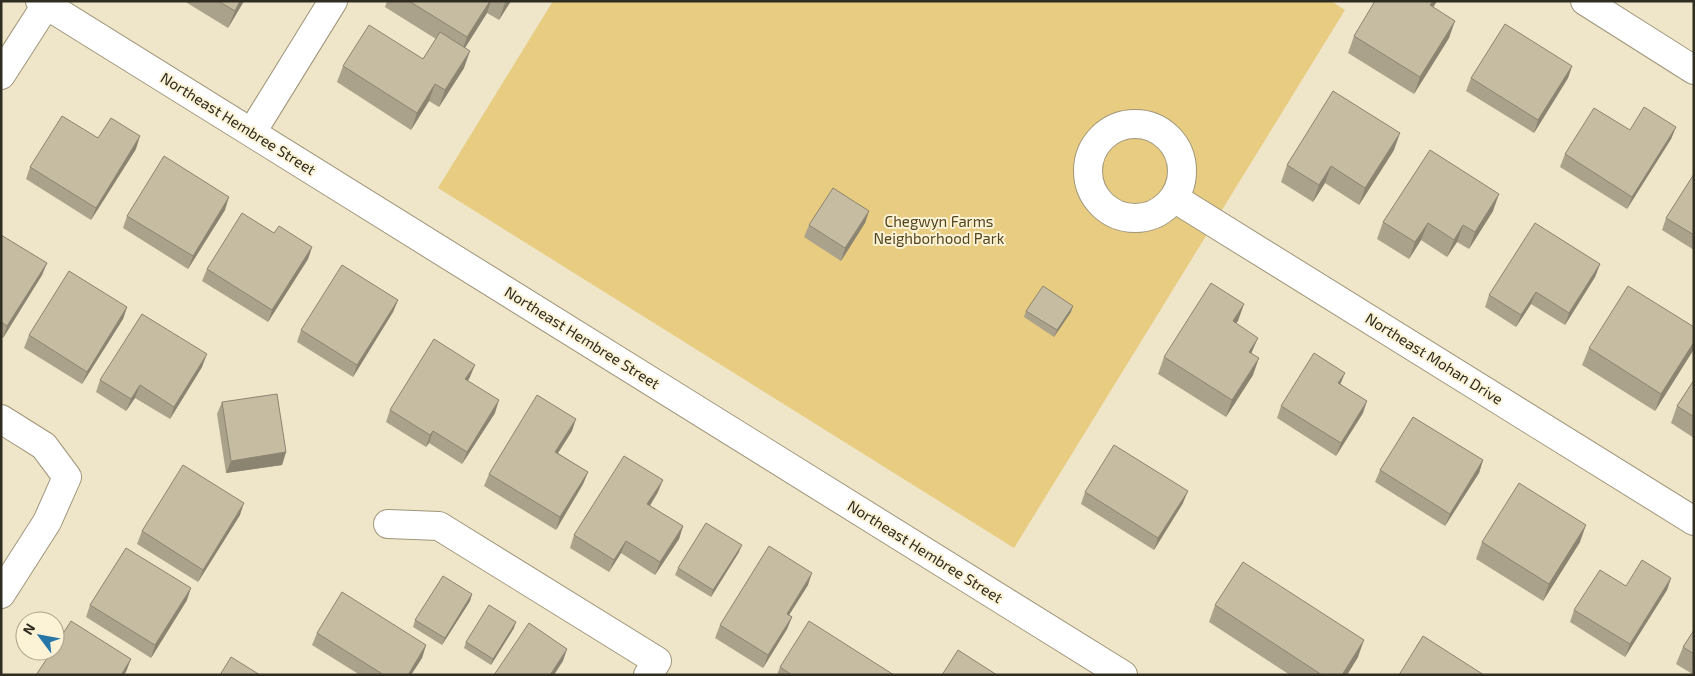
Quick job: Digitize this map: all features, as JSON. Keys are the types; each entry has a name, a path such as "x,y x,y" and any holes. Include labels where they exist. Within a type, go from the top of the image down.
{"street":[{"path":"252,132 333,1"},
{"path":"1584,1 1694,70"},
{"path":"1,75 43,3"},
{"name":"Northeast Hembree Street","path":"43,3 1123,675"},
{"name":"Northeast Mohan Drive","path":"1174,198 1694,521"},
{"path":"1,419 44,446 67,477 47,522 1,594"},
{"path":"388,524 439,526 657,661 648,675"}],"green space":[{"name":"Chegwyn Farms Neighborhood Park","path":"553,1 1331,1 1345,10 1014,548 438,188"}],"building":[{"path":"218,1 240,1 235,11"},
{"path":"409,1 490,1 467,37"},
{"path":"1375,1 1433,1 1430,5 1455,21 1420,77 1354,36"},
{"path":"1505,24 1572,66 1538,120 1471,78"},
{"path":"369,25 423,59 440,32 470,51 445,90 435,84 417,113 343,66"},
{"path":"1333,91 1400,133 1365,188 1331,166 1319,185 1287,165"},
{"path":"1644,107 1676,127 1632,197 1565,154 1594,108 1630,130"},
{"path":"62,116 98,138 111,118 140,136 96,208 30,167"},
{"path":"1430,150 1499,194 1475,232 1463,225 1454,240 1428,223 1415,242 1383,222"},
{"path":"164,156 229,197 193,256 127,216"},
{"path":"1694,174 1694,235 1666,218"},
{"path":"833,188 869,211 845,248 809,225"},
{"path":"242,213 274,233 279,226 312,247 272,310 207,269"},
{"path":"1535,223 1600,264 1569,313 1536,292 1521,315 1489,295"},
{"path":"1,235 47,263 7,326 1,322"},
{"path":"342,265 398,300 357,365 301,330"},
{"path":"69,271 127,307 87,372 29,335"},
{"path":"1211,283 1244,304 1233,321 1258,338 1249,352 1259,358 1232,400 1164,357"},
{"path":"1043,286 1073,306 1057,330 1026,311"},
{"path":"1628,286 1694,327 1694,342 1661,394 1589,348"},
{"path":"142,314 207,354 174,407 140,385 131,399 100,380"},
{"path":"434,339 475,365 465,379 499,400 467,452 433,431 430,435 390,410"},
{"path":"1314,353 1345,373 1338,383 1367,401 1341,443 1281,406"},
{"path":"1694,380 1694,417 1677,406"},
{"path":"277,394 286,452 231,461 222,402"},
{"path":"537,395 576,419 555,452 588,472 560,517 489,474"},
{"path":"1413,417 1483,460 1450,514 1380,470"},
{"path":"1114,445 1188,491 1158,538 1085,492"},
{"path":"624,456 663,480 647,504 683,526 660,562 626,541 614,560 574,535"},
{"path":"183,465 244,503 203,570 142,531"},
{"path":"1519,483 1586,525 1549,584 1482,542"},
{"path":"706,523 742,545 713,590 678,568"},
{"path":"769,546 812,573 787,614 792,617 768,655 720,625"},
{"path":"126,548 191,588 155,645 90,605"},
{"path":"1642,560 1671,578 1630,644 1574,610 1600,570 1626,586"},
{"path":"1243,562 1364,640 1342,675 1322,675 1215,605"},
{"path":"443,576 472,594 445,638 415,620"},
{"path":"342,592 426,645 408,675 384,675 317,633"},
{"path":"489,605 516,622 493,659 466,642"},
{"path":"71,621 131,659 121,675 36,675 45,661 65,661 65,630"},
{"path":"809,621 894,675 792,675 780,667"},
{"path":"529,623 567,649 550,675 494,675"},
{"path":"1694,630 1694,654 1683,647"},
{"path":"1423,636 1484,675 1399,675"},
{"path":"958,650 997,675 942,675"},
{"path":"231,657 260,675 220,675"}]}
